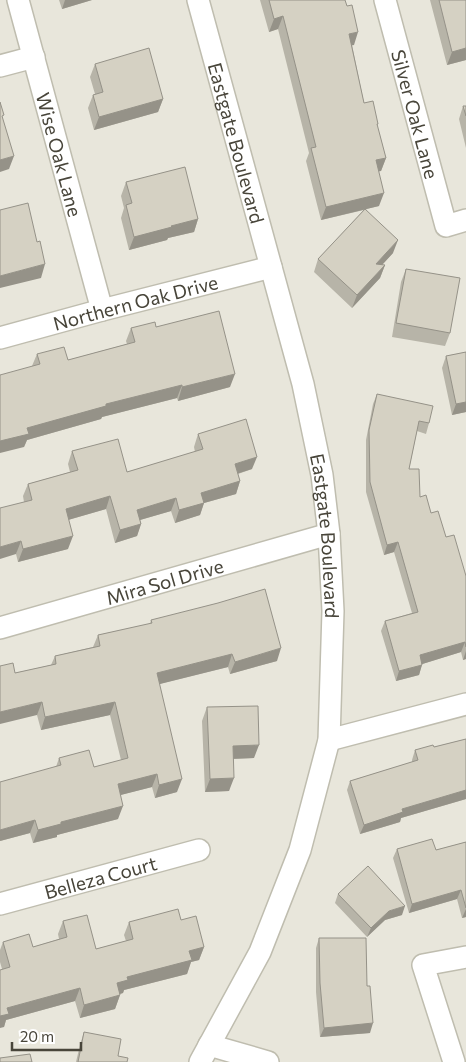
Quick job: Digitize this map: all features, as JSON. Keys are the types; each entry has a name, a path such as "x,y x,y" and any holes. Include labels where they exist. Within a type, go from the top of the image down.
{"street":[{"name":"Wise Oak Lane","path":"18,0 102,310"},
{"name":"Eastgate Boulevard","path":"198,0 304,384 322,475 329,534 333,611 329,740 300,850 260,952 204,1054"},
{"name":"Silver Oak Lane","path":"385,0 456,223"},
{"path":"0,66 34,57"},
{"name":"Northern Oak Drive","path":"0,338 271,267"},
{"name":"Mira Sol Drive","path":"0,628 329,534"},
{"path":"329,740 466,704"},
{"name":"Belleza Court","path":"0,904 199,850"},
{"path":"454,1062 423,965 466,957"},
{"path":"204,1054 268,1062"}],"shaded area":[{"path":"0,0 466,0 466,1062 0,1062"}],"building":[{"path":"269,0 345,0 347,6 352,5 358,32 349,34 364,103 373,101 386,158 376,160 384,193 326,207 311,148 316,147 283,16 274,19"},
{"path":"439,0 466,0 466,48 452,52"},
{"path":"149,48 163,99 99,117 93,95 103,92 95,64"},
{"path":"0,102 4,115 2,116 14,156 0,160"},
{"path":"185,167 198,219 134,237 126,205 132,203 126,182"},
{"path":"28,203 37,242 40,241 45,264 0,276 0,210"},
{"path":"365,209 398,240 376,264 385,265 357,295 318,259"},
{"path":"406,269 460,278 450,333 396,323"},
{"path":"219,311 235,374 106,404 106,406 27,428 29,434 0,441 0,375 40,364 37,354 64,347 68,360 135,342 131,328 155,322 156,327"},
{"path":"466,352 466,402 456,404 446,356"},
{"path":"377,394 433,406 429,423 419,421 409,469 419,469 420,497 426,495 431,513 438,511 446,537 454,535 466,576 466,647 465,642 420,655 422,665 399,671 385,621 418,612 398,542 387,545 370,482 369,430"},
{"path":"246,419 257,457 235,464 240,481 201,493 204,503 179,510 176,498 137,510 141,524 120,530 110,496 66,509 73,536 23,549 21,541 0,547 0,508 32,500 28,484 78,470 72,451 118,439 127,472 203,449 198,434"},
{"path":"265,589 281,648 235,662 232,654 157,673 182,779 159,785 157,774 118,784 123,806 38,830 35,820 0,830 0,782 61,765 59,758 89,750 94,767 128,758 115,702 45,717 42,702 0,712 0,666 13,663 15,673 56,664 55,656 100,646 98,635 152,623 151,620"},
{"path":"258,706 259,745 233,746 234,778 210,779 207,707"},
{"path":"466,739 466,790 402,809 403,812 364,825 350,781 418,760 415,750"},
{"path":"432,839 436,850 466,842 466,908 461,890 412,904 397,849"},
{"path":"368,866 405,906 389,911 371,928 338,894"},
{"path":"178,909 181,920 196,916 204,947 189,951 192,960 127,977 128,980 117,983 120,995 84,1005 80,988 7,1008 9,1014 0,1016 0,970 10,967 3,942 29,934 33,947 67,937 63,921 87,915 96,949 133,939 129,922"},
{"path":"319,938 366,938 367,986 370,986 373,1023 324,1028"},
{"path":"84,1032 121,1039 118,1056 128,1058 127,1062 78,1062"},
{"path":"30,1054 32,1062 0,1062 0,1058"}]}
